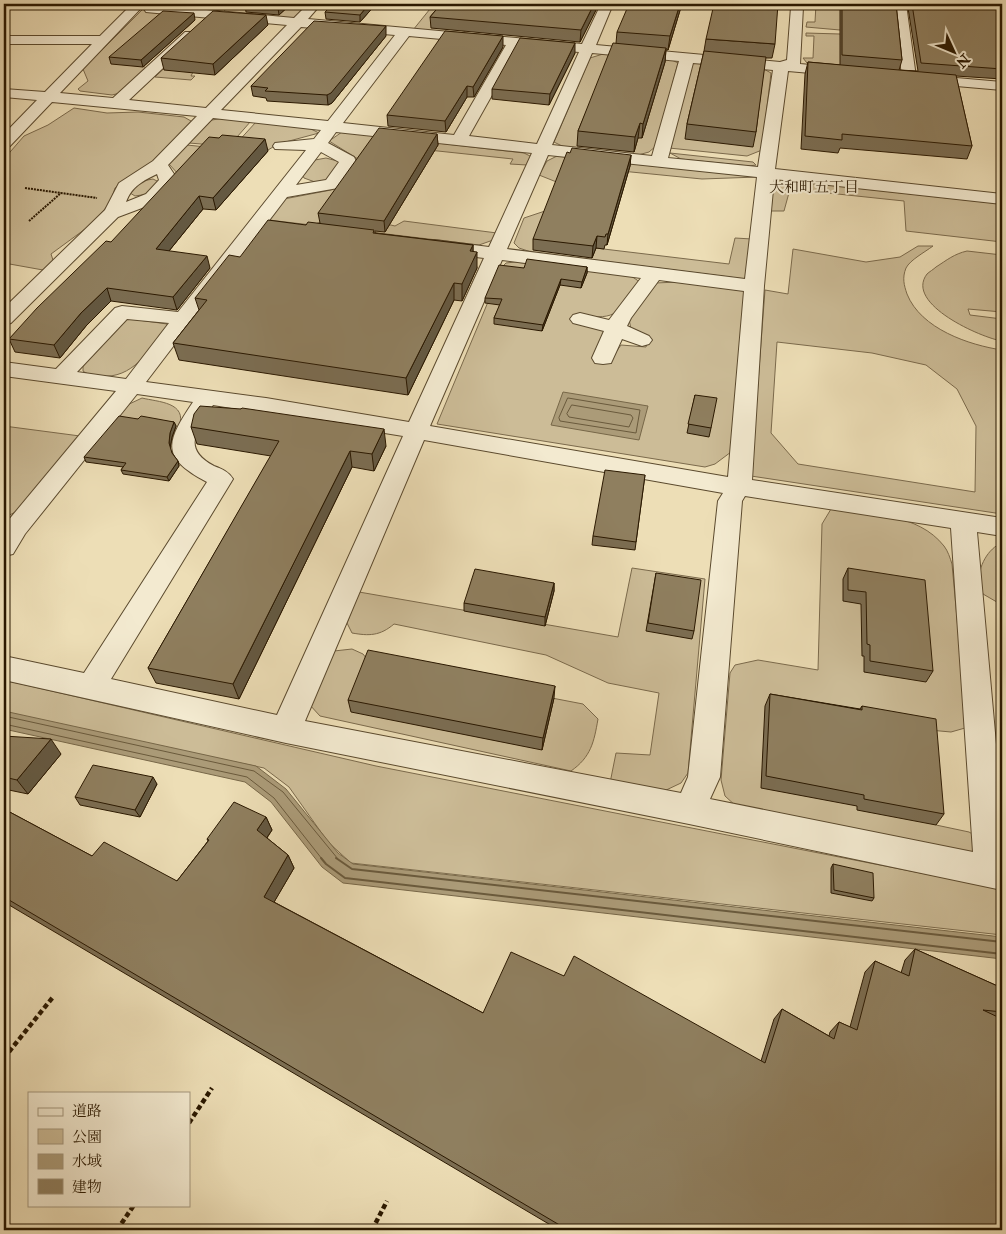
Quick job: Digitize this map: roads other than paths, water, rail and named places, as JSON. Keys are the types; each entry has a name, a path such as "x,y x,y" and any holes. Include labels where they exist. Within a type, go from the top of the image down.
{"street":[{"path":"4,142 139,4"},
{"path":"157,4 151,9 860,73"},
{"path":"117,103 224,4"},
{"path":"4,319 116,207 122,190 134,180 159,165 315,4"},
{"path":"286,730 416,432 607,4"},
{"path":"900,4 904,77 1002,86"},
{"path":"781,66 794,62 791,6"},
{"path":"8,534 131,387 184,319 266,225 280,193 334,126 405,32"},
{"path":"4,40 105,40"},
{"path":"459,140 514,42"},
{"path":"661,156 687,58"},
{"path":"689,809 704,777 730,501 739,488 754,286 767,167 781,66"},
{"path":"4,93 117,103 542,150 661,156 767,167 1002,199"},
{"path":"280,146 318,144 348,161 332,184 280,193"},
{"path":"420,244 754,286"},
{"path":"604,358 621,317 654,274"},
{"path":"62,377 122,312 184,319"},
{"path":"580,320 615,328 642,340"},
{"path":"4,369 266,405 739,488 1002,527"},
{"path":"90,688 221,478 193,463 185,453 182,444 183,434 207,397"},
{"path":"4,668 286,730 689,809 996,873 963,520"}],"water":[{"path":"563,392 648,406 639,440 551,425"},
{"path":"4,711 256,766 286,789 338,853 353,864 1002,937 1002,959 343,883 322,867 271,802 245,782 4,729"}],"district":[{"name":"大和町五丁目","path":"814,187"}]}
